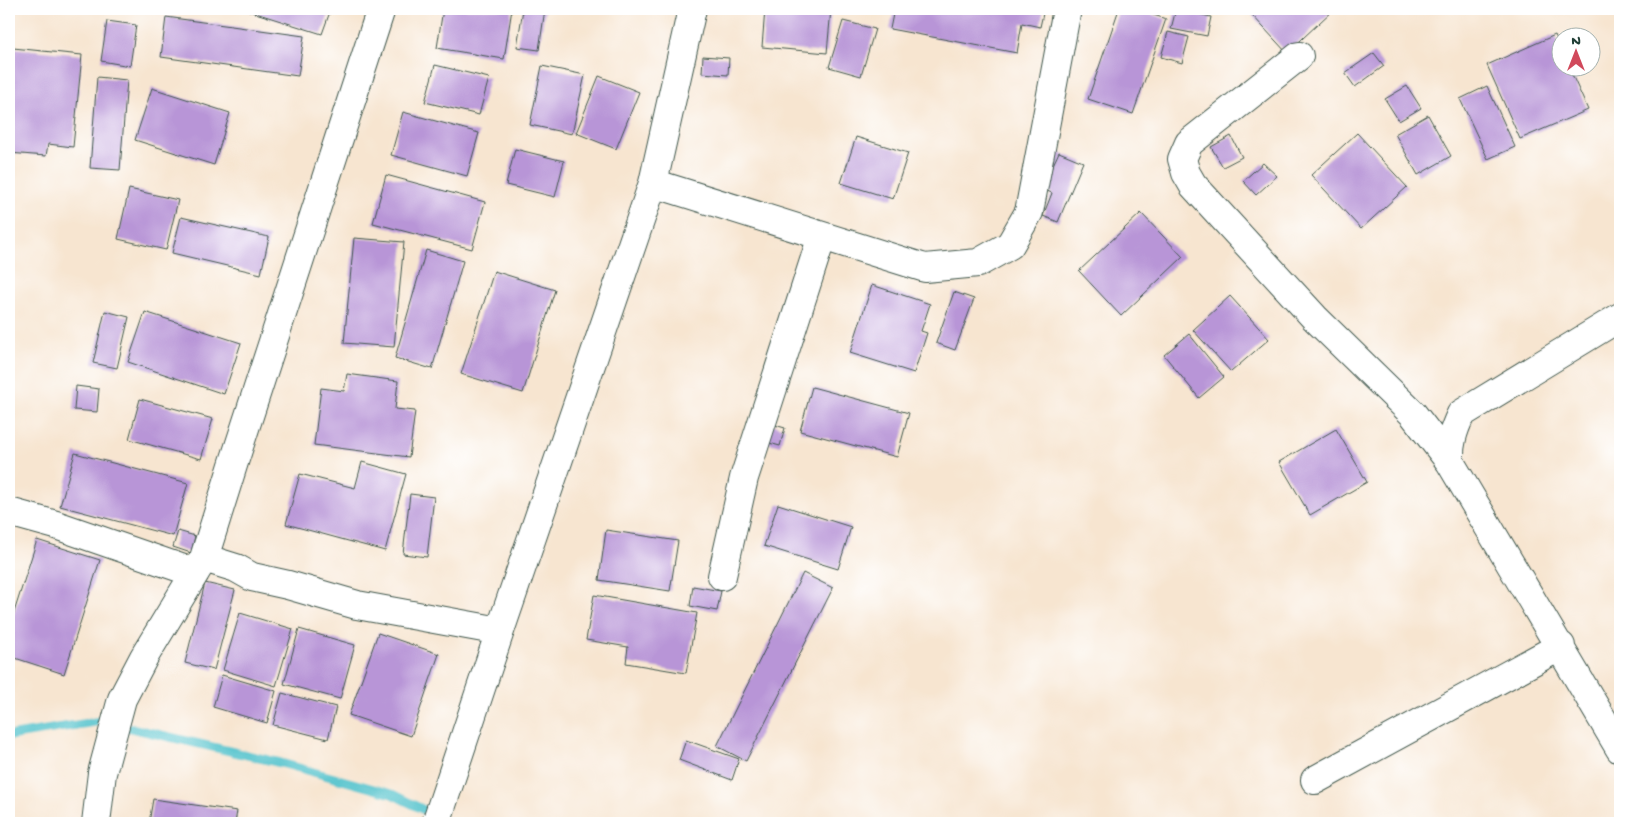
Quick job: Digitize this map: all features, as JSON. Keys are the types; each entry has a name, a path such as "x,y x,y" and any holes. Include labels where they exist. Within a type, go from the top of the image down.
{"street":[{"path":"96,823 102,773 122,699 144,657 199,566 381,9"},
{"path":"439,817 652,183 692,9"},
{"path":"652,183 925,268 978,262 1010,245 1029,212 1067,9"},
{"path":"1298,56 1189,143 1182,159 1186,173 1193,185 1316,318 1413,414 1450,462 1620,749"},
{"path":"722,576 744,478 822,236"},
{"path":"1413,414 1448,416 1461,414 1620,317"},
{"path":"1450,462 1449,449 1453,432 1461,414"},
{"path":"9,512 199,566 236,568 252,577 288,585 357,605 500,631"},
{"path":"1314,780 1560,646"}],"building":[{"path":"243,9 331,9 322,34"},
{"path":"443,9 512,9 504,59 437,48"},
{"path":"523,9 545,9 539,50 517,47"},
{"path":"765,9 831,9 827,53 762,47"},
{"path":"894,9 1044,9 1040,27 1022,23 1017,53 890,29"},
{"path":"1119,9 1135,9 1166,19 1133,114 1088,99"},
{"path":"1176,9 1211,17 1207,36 1171,29"},
{"path":"1259,9 1334,9 1287,53 1252,15"},
{"path":"166,17 304,36 298,76 161,57"},
{"path":"107,21 136,25 130,66 101,61"},
{"path":"843,21 875,29 861,76 829,67"},
{"path":"1168,32 1189,37 1182,63 1161,57"},
{"path":"1552,36 1552,78 1574,78 1588,110 1520,139 1487,65"},
{"path":"13,48 82,55 73,147 48,144 46,156 9,153 9,91"},
{"path":"1374,53 1384,66 1355,87 1345,73"},
{"path":"703,56 729,58 728,75 702,73"},
{"path":"435,65 489,78 479,115 425,102"},
{"path":"542,66 585,75 572,134 530,125"},
{"path":"599,76 639,92 616,149 576,133"},
{"path":"97,77 127,80 120,170 90,168"},
{"path":"1407,86 1421,108 1399,121 1385,99"},
{"path":"1487,86 1515,147 1488,159 1460,99"},
{"path":"152,88 230,113 214,165 135,140"},
{"path":"403,112 479,133 467,176 391,155"},
{"path":"1428,115 1451,156 1418,175 1395,134"},
{"path":"1357,133 1407,187 1361,229 1311,175"},
{"path":"1231,136 1242,157 1223,167 1211,147"},
{"path":"856,137 908,153 893,199 841,183"},
{"path":"515,149 564,161 555,197 506,185"},
{"path":"1059,152 1083,162 1058,222 1043,216 1052,193 1042,189"},
{"path":"1263,163 1277,176 1256,195 1243,181"},
{"path":"386,175 485,202 472,249 373,223"},
{"path":"129,189 178,200 166,250 118,239"},
{"path":"1141,213 1183,257 1121,316 1079,271"},
{"path":"181,217 269,237 261,274 172,253"},
{"path":"354,238 404,242 394,347 344,343"},
{"path":"426,250 463,261 432,369 395,358"},
{"path":"494,271 555,290 523,393 461,374"},
{"path":"872,285 930,304 921,331 927,333 914,373 850,353"},
{"path":"954,292 974,299 955,350 936,343"},
{"path":"1230,296 1269,339 1231,372 1193,330"},
{"path":"105,311 129,317 117,368 93,363"},
{"path":"145,312 241,343 224,394 128,362"},
{"path":"1189,334 1224,377 1199,398 1164,355"},
{"path":"347,374 398,381 395,409 415,411 409,457 314,445 321,388 344,391"},
{"path":"76,386 99,389 97,412 74,410"},
{"path":"812,387 909,413 897,457 800,431"},
{"path":"140,399 213,419 201,459 129,439"},
{"path":"768,423 785,428 780,446 762,441"},
{"path":"1336,429 1367,482 1310,515 1279,462"},
{"path":"75,453 188,483 173,536 60,506"},
{"path":"362,462 406,474 385,551 286,524 300,474 355,488"},
{"path":"410,494 434,497 427,557 403,554"},
{"path":"778,504 851,527 838,569 764,546"},
{"path":"606,530 678,541 670,591 599,580"},
{"path":"178,531 195,536 191,553 173,547"},
{"path":"37,540 100,560 64,674 9,656 9,628"},
{"path":"803,573 833,588 746,761 717,746"},
{"path":"205,583 235,590 214,670 185,663"},
{"path":"693,586 721,591 717,611 690,606"},
{"path":"594,595 697,613 686,673 626,663 628,647 586,640"},
{"path":"240,613 293,629 276,686 223,670"},
{"path":"299,629 355,645 340,699 284,684"},
{"path":"378,633 439,654 411,736 349,715"},
{"path":"222,675 276,691 267,723 213,707"},
{"path":"282,693 336,707 328,739 273,725"},
{"path":"686,740 739,759 732,780 679,760"},
{"path":"153,799 237,811 235,823 149,823"}],"waterway":[{"path":"9,736 101,721 281,763 392,794 436,816"}]}
